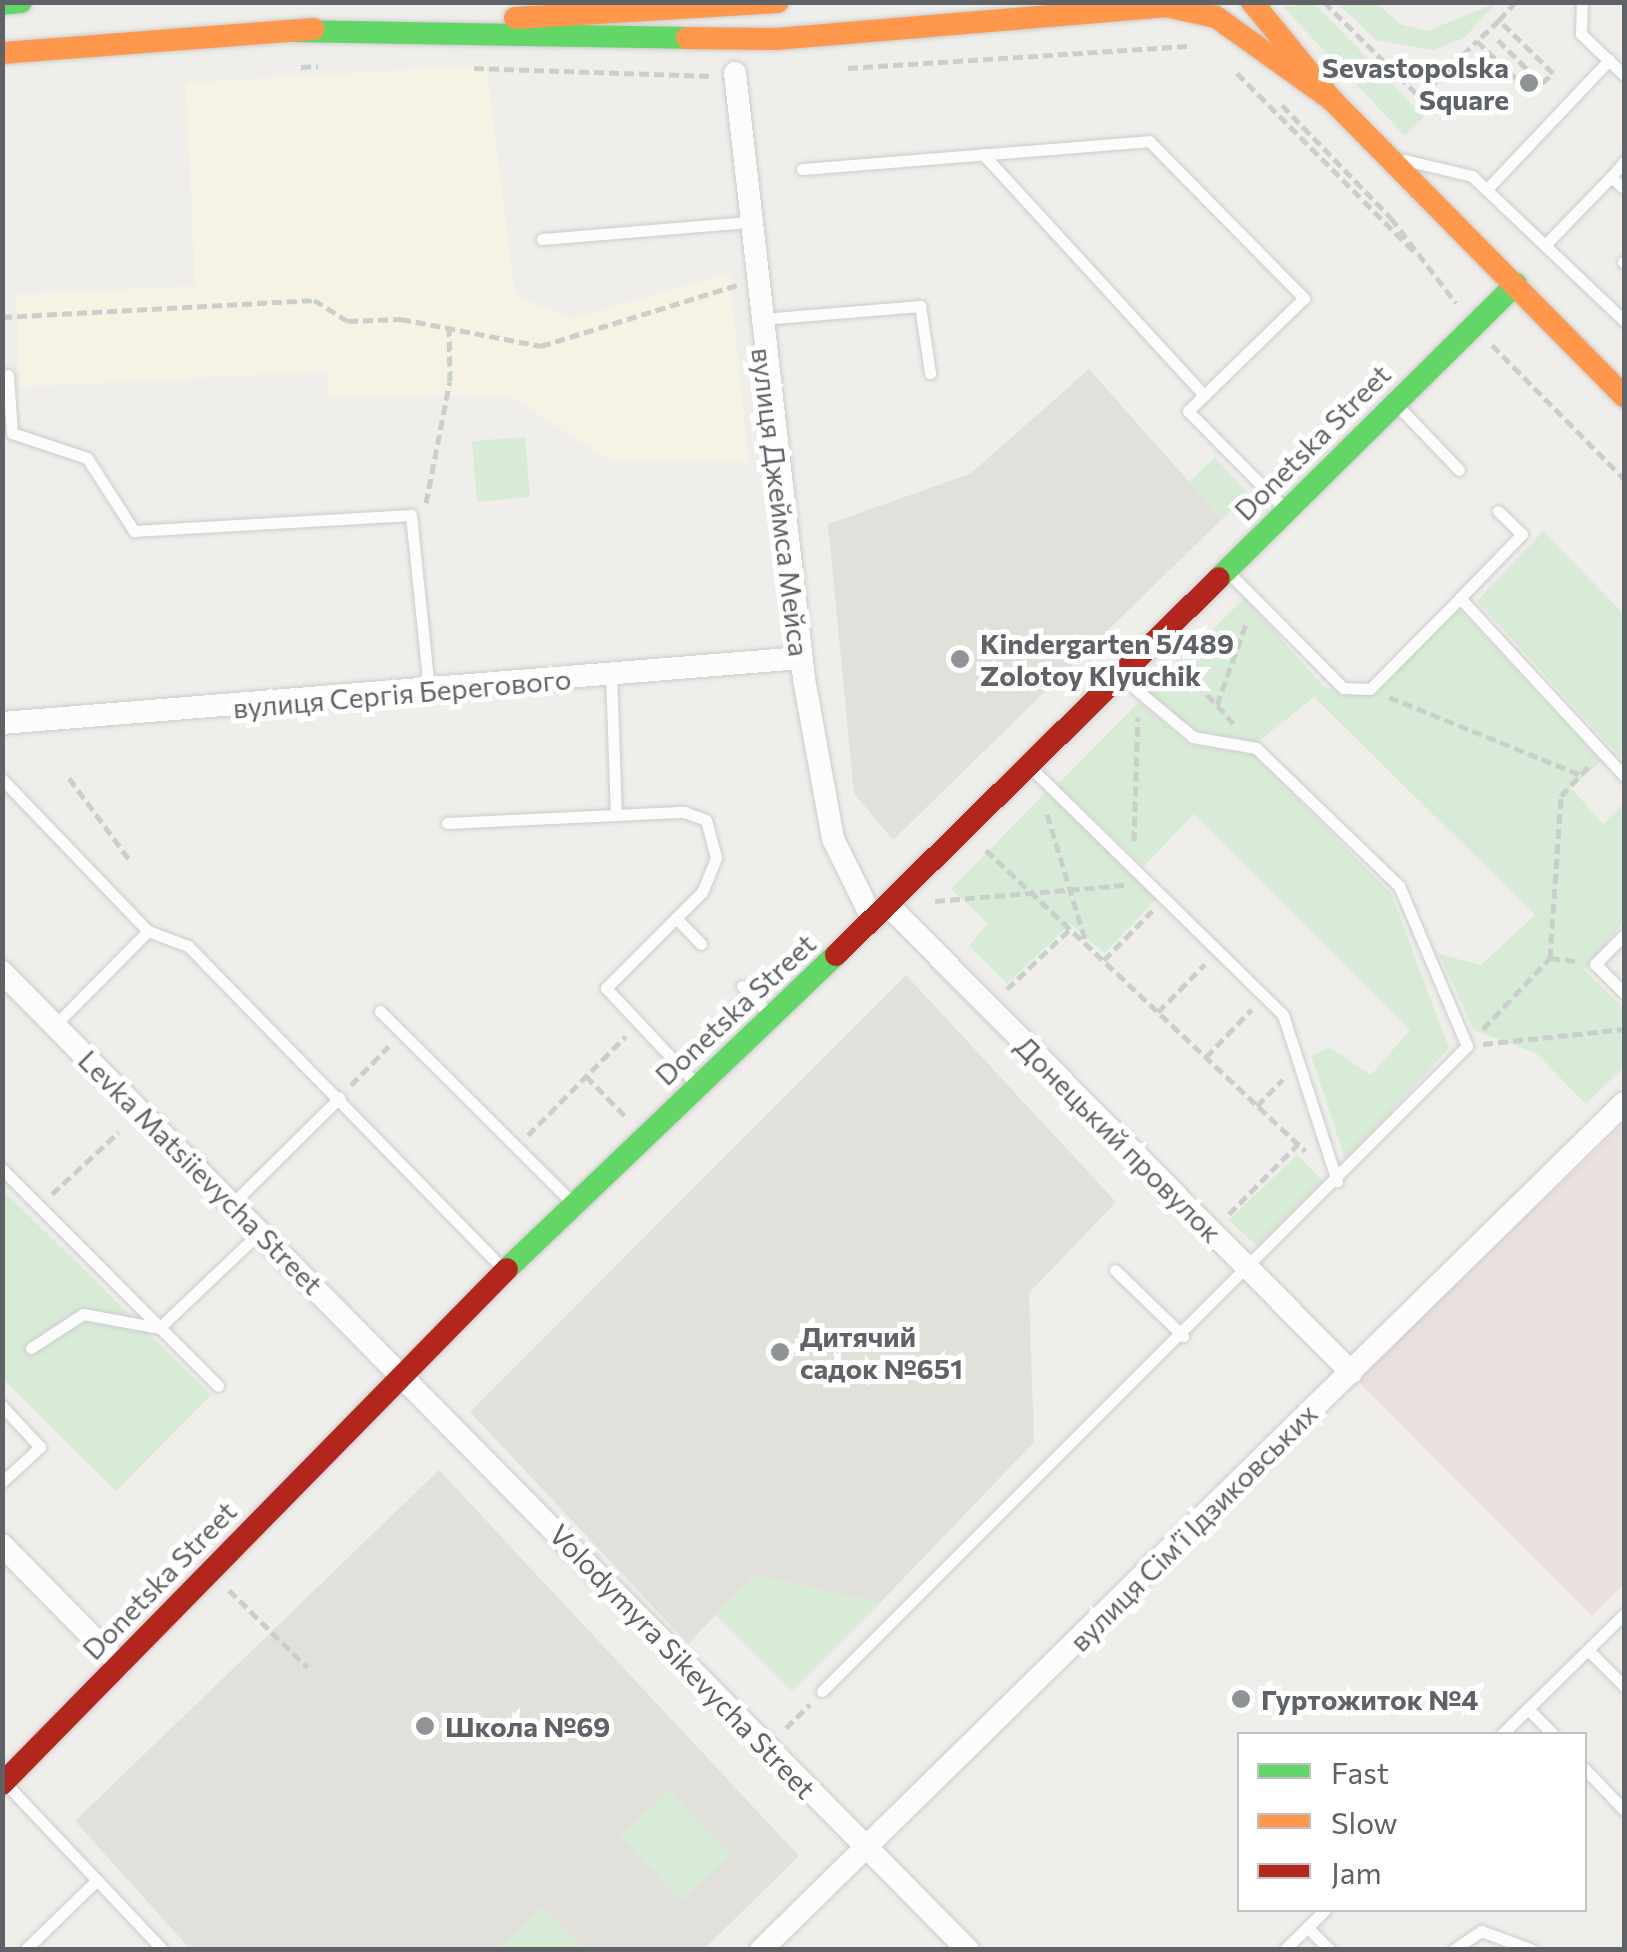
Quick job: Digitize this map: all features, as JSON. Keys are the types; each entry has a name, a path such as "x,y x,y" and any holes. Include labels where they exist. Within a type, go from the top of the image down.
{"main road":[{"path":"2,4 22,2"},
{"path":"2,53 293,30 778,2"},
{"path":"1252,2 1332,100 1624,396"},
{"path":"293,30 776,39 1166,6 1216,16 1332,100"},
{"name":"Donetska Street","path":"3,1783 400,1372 880,913 1516,284"}],"street":[{"name":"вулиця Джеймса Мейса","path":"735,73 758,320 801,658 833,839 880,913"},
{"name":"вулиця Сергія Берегового","path":"2,723 429,692 801,658"},
{"name":"Донецький провулок","path":"880,913 1351,1372"},
{"name":"Levka Matsiievycha Street","path":"7,987 55,1025 400,1372"},
{"name":"вулиця Сімʼї Ідзиковських","path":"761,1950 1624,1104"},
{"name":"Volodymyra Sikevycha Street","path":"400,1372 968,1950"},
{"path":"2,1546 120,1665"}],"lane":[{"path":"1582,2 1582,34 1624,75"},
{"path":"1487,189 1609,60"},
{"path":"802,169 1150,141 1304,298 1188,411 1286,510"},
{"path":"1382,149 1462,170 1622,314"},
{"path":"983,154 1204,396"},
{"path":"1545,246 1624,162"},
{"path":"1611,177 1622,187"},
{"path":"1574,216 1585,226"},
{"path":"542,238 749,222"},
{"path":"758,320 920,306 930,372"},
{"path":"8,374 12,432 87,458 134,531 411,516 429,692"},
{"path":"1394,402 1459,470"},
{"path":"1226,570 1343,688 1370,690 1522,534 1498,510"},
{"path":"1460,598 1624,776"},
{"path":"610,673 616,815"},
{"path":"822,1691 1250,1270 1467,1046 1399,886 1256,748 1193,737 1120,675"},
{"path":"1029,766 1283,1015 1337,1181"},
{"path":"2,779 148,931 188,946 504,1270"},
{"path":"447,823 684,812 706,820 716,858 702,892 606,988 697,1086"},
{"path":"676,918 700,944"},
{"path":"55,1025 148,931"},
{"path":"1624,935 1596,964 1624,994"},
{"path":"742,986 772,1016"},
{"path":"380,1011 573,1203"},
{"path":"232,1204 339,1098"},
{"path":"2,1169 218,1386"},
{"path":"159,1328 260,1232"},
{"path":"1115,1270 1183,1336"},
{"path":"31,1348 84,1314 159,1328"},
{"path":"2,1406 40,1446 2,1482"},
{"path":"1504,1732 1624,1614"},
{"path":"1588,1650 1624,1686"},
{"path":"1528,1709 1550,1732"},
{"path":"1587,1771 1624,1810"},
{"path":"3,1783 163,1950"},
{"path":"25,1950 97,1880"},
{"path":"1284,1950 1323,1912"},
{"path":"1307,1927 1330,1950"},
{"path":"1453,1950 1481,1931 1533,1950"}],"path":[{"path":"1324,2 1420,97 1516,2"},
{"path":"1477,41 1532,93 1542,84 1552,73 1499,20"},
{"path":"1498,40 1542,84"},
{"path":"831,69 1200,45"},
{"path":"1258,80 1229,62 1422,259"},
{"path":"460,66 735,73"},
{"path":"1292,117 1422,259 1474,326 1624,478"},
{"path":"2,316 314,300 348,321 449,329 541,346 755,283"},
{"path":"415,560 448,396 449,329"},
{"path":"1217,704 1255,599"},
{"path":"1174,658 1256,748"},
{"path":"1370,690 1581,775"},
{"path":"1133,867 1139,694"},
{"path":"1467,1046 1550,958 1561,796 1602,752"},
{"path":"69,778 129,859"},
{"path":"1045,809 1086,945"},
{"path":"984,848 1337,1181"},
{"path":"927,901 1149,882"},
{"path":"1103,960 1165,898"},
{"path":"1002,994 1070,929"},
{"path":"1158,1012 1218,950"},
{"path":"1550,958 1596,964"},
{"path":"1206,1057 1264,996"},
{"path":"516,1147 638,1023"},
{"path":"1467,1046 1624,1028"},
{"path":"339,1098 402,1033"},
{"path":"1257,1106 1298,1063"},
{"path":"586,1076 630,1120"},
{"path":"39,1206 119,1132"},
{"path":"1224,1220 1298,1144"},
{"path":"230,1590 307,1668"},
{"path":"774,1739 822,1691"}],"shaded area":[{"path":"486,65 515,295 573,319 729,273 748,462 609,460 510,396 329,395 328,371 20,387 16,295 195,286 186,83"},
{"name":"Kindergarten 5/489 Zolotoy Klyuchik","path":"1089,369 1222,519 893,840 854,793 828,524 970,474"},
{"name":"Дитячий садок №651","path":"906,975 1116,1202 1029,1293 1034,1442 880,1603 754,1575 688,1644 470,1412"},
{"path":"1624,1123 1624,1584 1592,1616 1356,1379"},
{"name":"Школа №69","path":"439,1470 799,1856 704,1949 190,1949 75,1821"}],"green space":[{"path":"1314,3 1424,117 1405,136 1283,7"},
{"path":"1337,3 1376,3 1400,24 1427,31 1496,3 1464,38 1433,50 1376,40"},
{"path":"525,437 530,497 477,502 472,441"},
{"path":"1215,457 1249,494 1222,519 1189,482"},
{"path":"1543,531 1624,614 1624,761 1477,601"},
{"path":"1245,598 1324,687 1367,696 1460,610 1601,761 1571,788 1603,824 1624,803 1624,921 1584,970 1624,1008 1624,1067 1586,1104 1536,1053 1474,1030 1439,954 1481,965 1535,915 1314,697 1258,742 1199,732 1146,694"},
{"path":"1139,702 1189,745 1252,754 1391,893 1449,1048 1346,1162 1311,1056 1329,1047 1371,1075 1410,1030 1194,814 1144,866 1057,785"},
{"path":"1048,790 1158,897 1105,953 1070,924 1007,984 969,946 988,923 951,889"},
{"path":"1297,1155 1324,1182 1259,1248 1229,1220"},
{"path":"2,1189 211,1395 116,1491 3,1379"},
{"path":"754,1575 880,1603 792,1691 716,1615"},
{"path":"669,1790 730,1855 682,1901 620,1836"},
{"path":"541,1907 584,1949 499,1949"}],"traffic: fast":[{"path":"2,4 21,2"},
{"path":"293,31 687,38"},
{"path":"1219,578 1516,284"},
{"path":"507,1269 836,955"}],"traffic: slow":[{"path":"515,18 778,2"},
{"path":"1252,2 1332,100 1624,396"},
{"path":"687,38 776,39 1166,6 1216,17 1332,100"},
{"path":"2,53 313,29"}],"traffic: jam":[{"path":"836,955 1219,578"},
{"path":"2,1784 507,1269"}],"place":[{"name":"Sevastopolska Square","path":"1529,83"},
{"name":"Kindergarten 5/489 Zolotoy Klyuchik","path":"960,659"},
{"name":"Дитячий садок №651","path":"780,1352"},
{"name":"Гуртожиток №4","path":"1241,1699"},
{"name":"Школа №69","path":"425,1726"}]}
